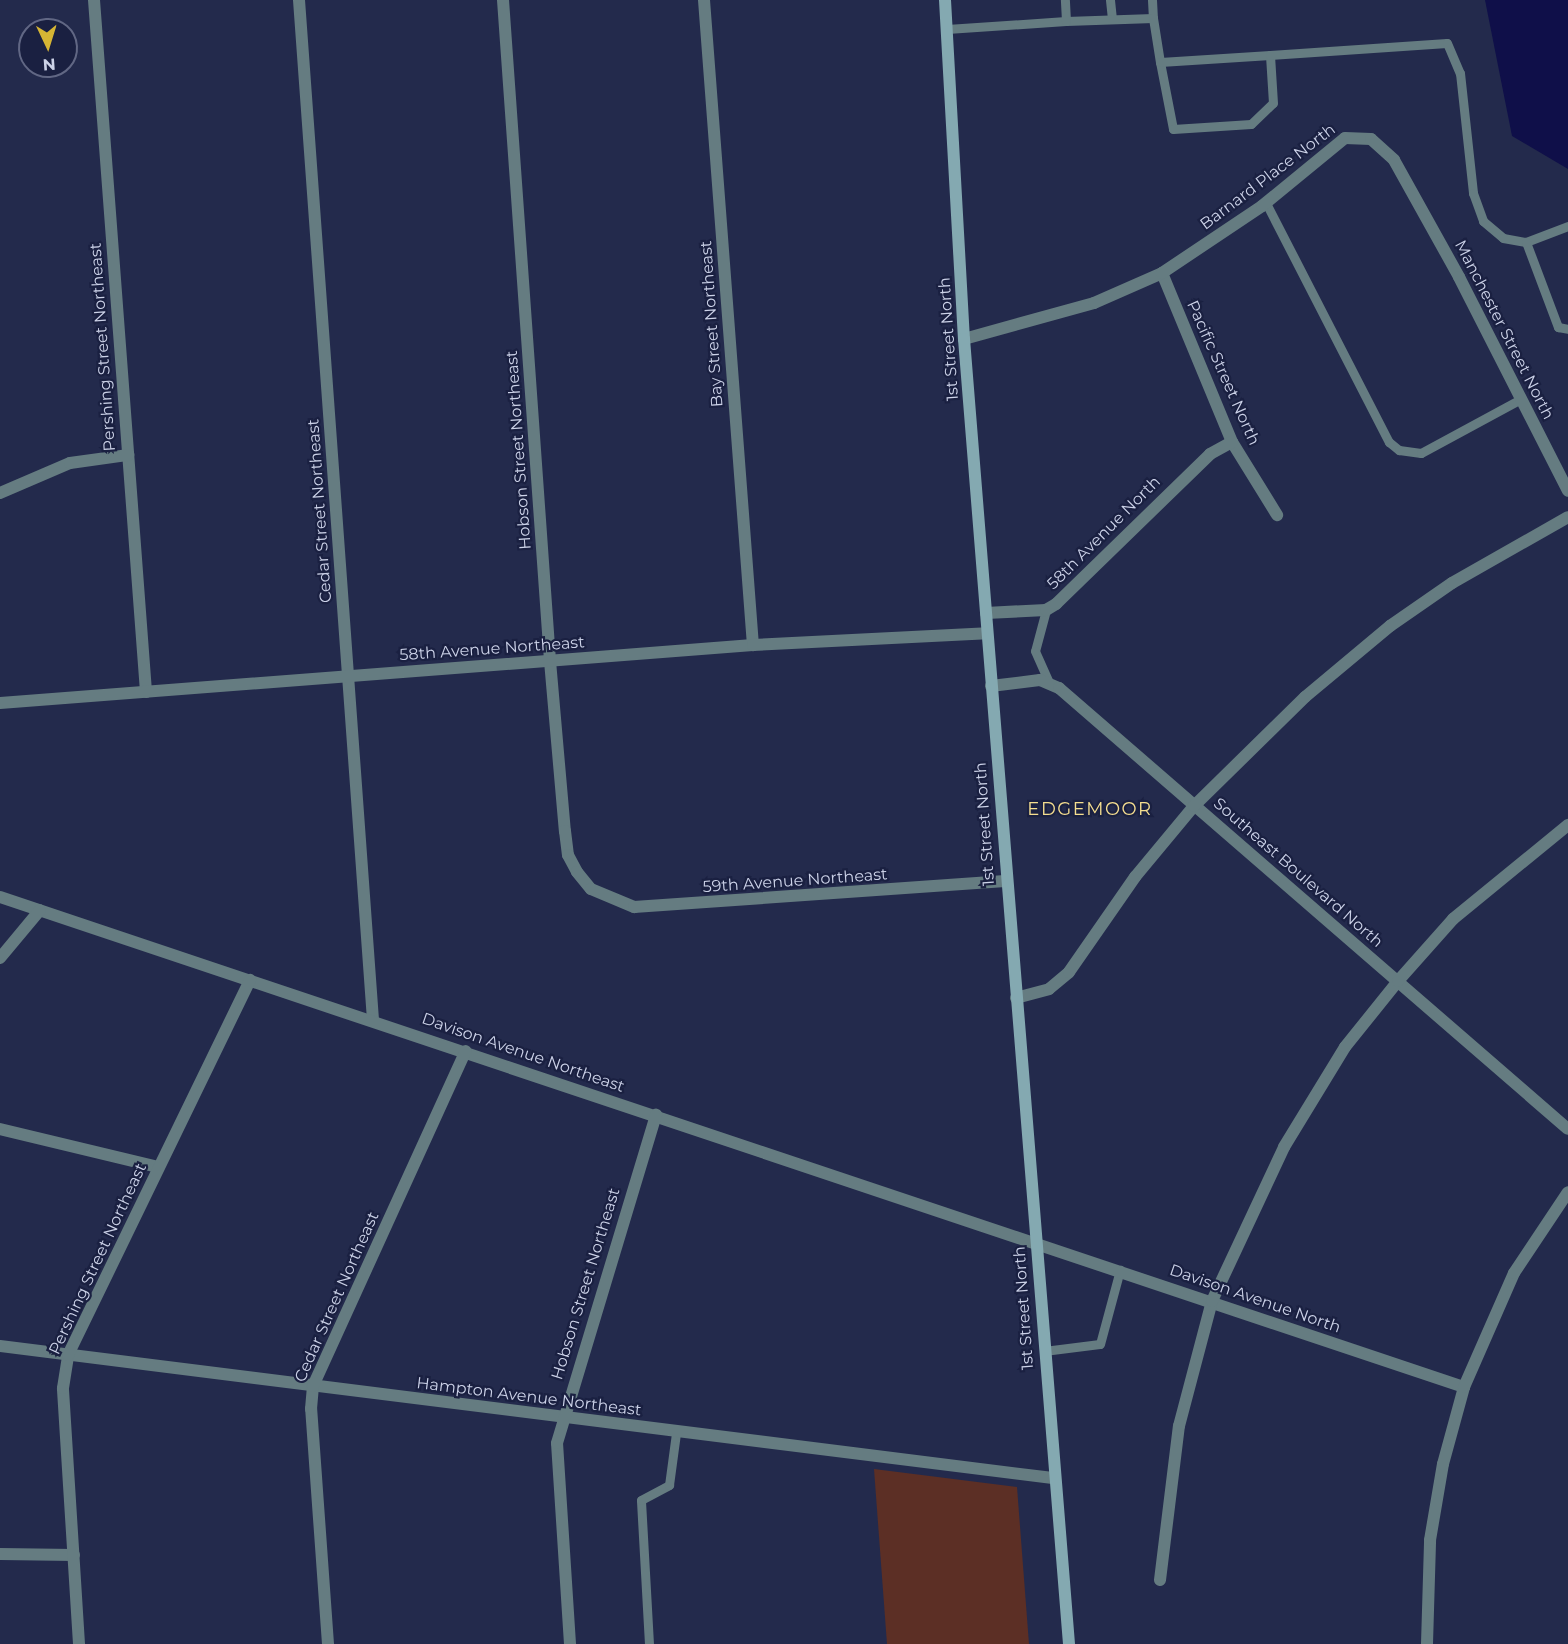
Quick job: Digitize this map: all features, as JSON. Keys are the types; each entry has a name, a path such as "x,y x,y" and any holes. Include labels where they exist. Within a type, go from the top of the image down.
{"street":[{"name":"Pershing Street Northeast","path":"94,0 146,692"},
{"name":"Cedar Street Northeast","path":"299,0 373,1020"},
{"name":"Hobson Street Northeast","path":"503,0 550,661 568,855 577,872 591,889"},
{"name":"Bay Street Northeast","path":"704,0 753,645"},
{"name":"1st Street North","path":"945,0 964,339 1005,881 1068,1644"},
{"name":"Barnard Place North","path":"964,339 1083,307 1162,273 1266,203 1326,151 1345,138 1357,136 1384,148 1408,186"},
{"name":"Manchester Street North","path":"1408,186 1568,491"},
{"name":"Pacific Street North","path":"1162,273 1232,442 1277,515"},
{"name":"58th Avenue North","path":"986,613 1046,610 1210,454 1232,442"},
{"path":"0,493 70,463 128,455"},
{"path":"1016,998 1049,989 1069,972 1129,886 1194,806 1305,697 1390,626 1470,571 1568,517"},
{"name":"58th Avenue Northeast","path":"0,703 753,645 987,633"},
{"path":"991,686 1048,682"},
{"name":"Southeast Boulevard North","path":"1048,682 1568,1129"},
{"path":"1160,1580 1179,1426 1212,1301 1263,1186 1308,1103 1345,1047 1398,981 1453,919 1568,825"},
{"name":"59th Avenue Northeast","path":"591,889 634,907 658,908 1005,881"},
{"name":"Davison Avenue Northeast","path":"0,897 1035,1242"},
{"path":"0,958 40,910"},
{"name":"Pershing Street Northeast","path":"79,1644 63,1388 68,1355 250,980"},
{"name":"Cedar Street Northeast","path":"328,1644 311,1408 313,1386 466,1051"},
{"name":"Hobson Street Northeast","path":"570,1644 557,1443 561,1419 656,1115"},
{"path":"0,1129 158,1167"},
{"path":"1427,1644 1430,1540 1443,1464 1464,1387 1514,1272 1568,1191"},
{"name":"Davison Avenue North","path":"1035,1242 1464,1387"},
{"name":"Hampton Avenue Northeast","path":"0,1346 561,1419 1053,1478"},
{"path":"0,1554 74,1555"}],"lane":[{"path":"1065,0 1066,21"},
{"path":"1110,0 1112,19"},
{"path":"1152,0 1160,62 1173,129 1251,124 1273,102 1270,55"},
{"path":"947,29 1153,18"},
{"path":"1160,62 1447,43 1460,74 1473,193 1483,221 1503,238 1526,242 1568,226"},
{"path":"1266,203 1389,442 1400,450 1421,453 1521,399"},
{"path":"1526,242 1558,327 1568,329"},
{"path":"1046,610 1035,651 1048,682"},
{"path":"1044,1351 1100,1344 1120,1270"},
{"path":"649,1644 640,1500 669,1485 676,1433"}],"shaded area":[{"path":"1485,0 1568,0 1568,169 1512,136"},
{"path":"874,1469 1017,1487 1029,1644 887,1644"}],"district":[{"name":"EDGEMOOR","path":"1090,809"}]}
